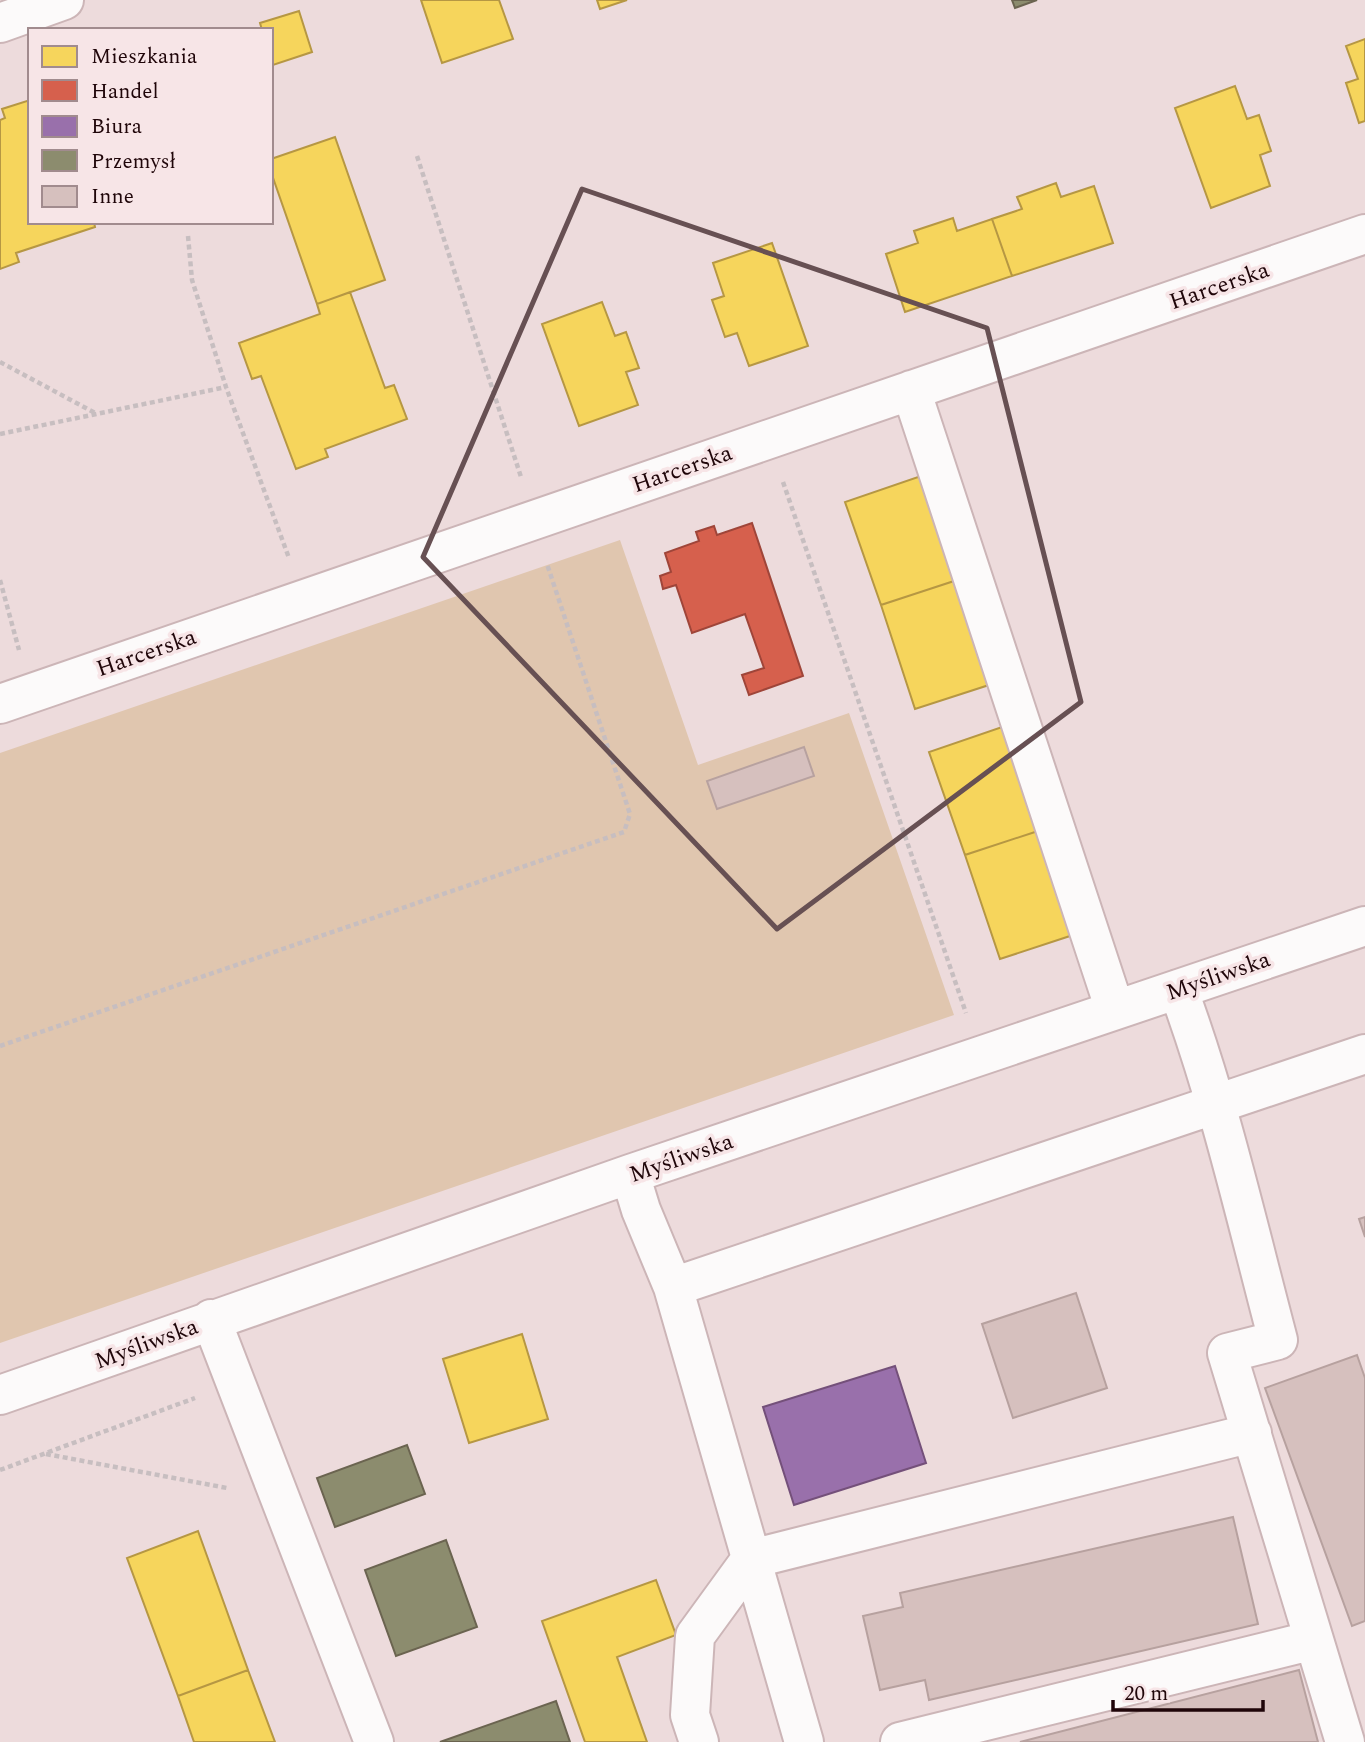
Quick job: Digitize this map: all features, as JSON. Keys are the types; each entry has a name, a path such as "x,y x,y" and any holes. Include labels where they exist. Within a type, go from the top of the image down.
{"street":[{"path":"0,23 64,0"},
{"name":"Harcerska","path":"16,698 1365,234"},
{"path":"911,390 1115,1010"},
{"name":"Myśliwska","path":"0,1395 630,1174 1365,926"},
{"path":"1178,989 1215,1104 1278,1340 1227,1353 1345,1742"},
{"path":"673,1287 1365,1054"},
{"path":"630,1174 641,1210 673,1287 804,1742"},
{"path":"211,1319 374,1742"},
{"path":"699,1742 690,1715 695,1636 751,1559 1252,1433"},
{"path":"900,1742 1314,1640"}],"path":[{"path":"417,156 522,479"},
{"path":"188,236 192,280 226,387 304,598"},
{"path":"0,362 97,414"},
{"path":"0,434 226,387"},
{"path":"768,439 981,1056"},
{"path":"0,1046 624,832 630,814 545,559"},
{"path":"0,580 16,698"},
{"path":"0,1470 236,1385"},
{"path":"45,1454 232,1489"}],"highlighted area":[{"path":"582,189 987,328 1081,702 777,929 423,557"}],"shaded area":[{"path":"620,540 698,765 849,713 954,1015 0,1343 0,753"}],"building: Mieszkania":[{"path":"421,0 499,0 513,39 442,63"},
{"path":"597,0 627,0 600,9"},
{"path":"299,11 312,52 273,65 273,28 261,28 260,23"},
{"path":"1365,39 1365,121 1359,123 1346,83 1358,79 1346,46"},
{"path":"1235,86 1247,119 1259,115 1271,151 1260,155 1270,186 1211,208 1175,108"},
{"path":"28,101 28,224 94,224 95,227 16,253 19,262 0,269 0,120 5,118 2,109"},
{"path":"335,137 385,280 317,304 273,178 273,158"},
{"path":"1056,183 1061,197 1094,186 1113,243 1012,276 992,219 1022,209 1017,197"},
{"path":"953,218 957,231 992,219 1012,276 905,312 886,254 918,243 914,231"},
{"path":"772,243 808,346 749,366 737,333 725,337 712,300 724,296 713,263"},
{"path":"350,292 385,388 394,385 407,419 325,449 328,457 296,469 261,376 252,379 239,343 320,314 317,304"},
{"path":"602,302 615,336 626,332 639,368 626,372 638,405 579,426 542,324"},
{"path":"921,476 957,580 881,605 845,502"},
{"path":"957,580 992,684 915,709 881,605"},
{"path":"1005,726 1041,830 965,855 929,752"},
{"path":"1041,830 1076,934 1000,959 965,855"},
{"path":"522,1334 548,1419 469,1443 443,1359"},
{"path":"198,1531 248,1670 178,1696 127,1558"},
{"path":"656,1580 676,1635 617,1657 647,1742 585,1742 542,1621"},
{"path":"248,1670 275,1742 194,1742 178,1696"}],"building: Handel":[{"path":"752,523 803,676 749,695 742,675 764,668 745,614 692,633 676,585 663,589 660,576 671,572 665,553 699,541 696,532 714,526 717,535"}],"building: Biura":[{"path":"895,1366 926,1463 794,1505 763,1407"}],"building: Przemysł":[{"path":"1012,0 1037,0 1015,8"},
{"path":"407,1445 425,1494 335,1527 317,1478"},
{"path":"446,1540 477,1627 396,1656 365,1570"},
{"path":"556,1701 570,1742 440,1742"}],"building: Inne":[{"path":"804,747 814,776 717,809 707,781"},
{"path":"1365,1217 1365,1237 1359,1219"},
{"path":"1076,1293 1107,1388 1013,1418 982,1324"},
{"path":"1357,1355 1365,1378 1365,1621 1352,1626 1265,1388"},
{"path":"1233,1517 1258,1624 929,1700 925,1680 880,1690 863,1616 903,1607 900,1593"},
{"path":"1299,1670 1318,1742 1020,1742"}]}
